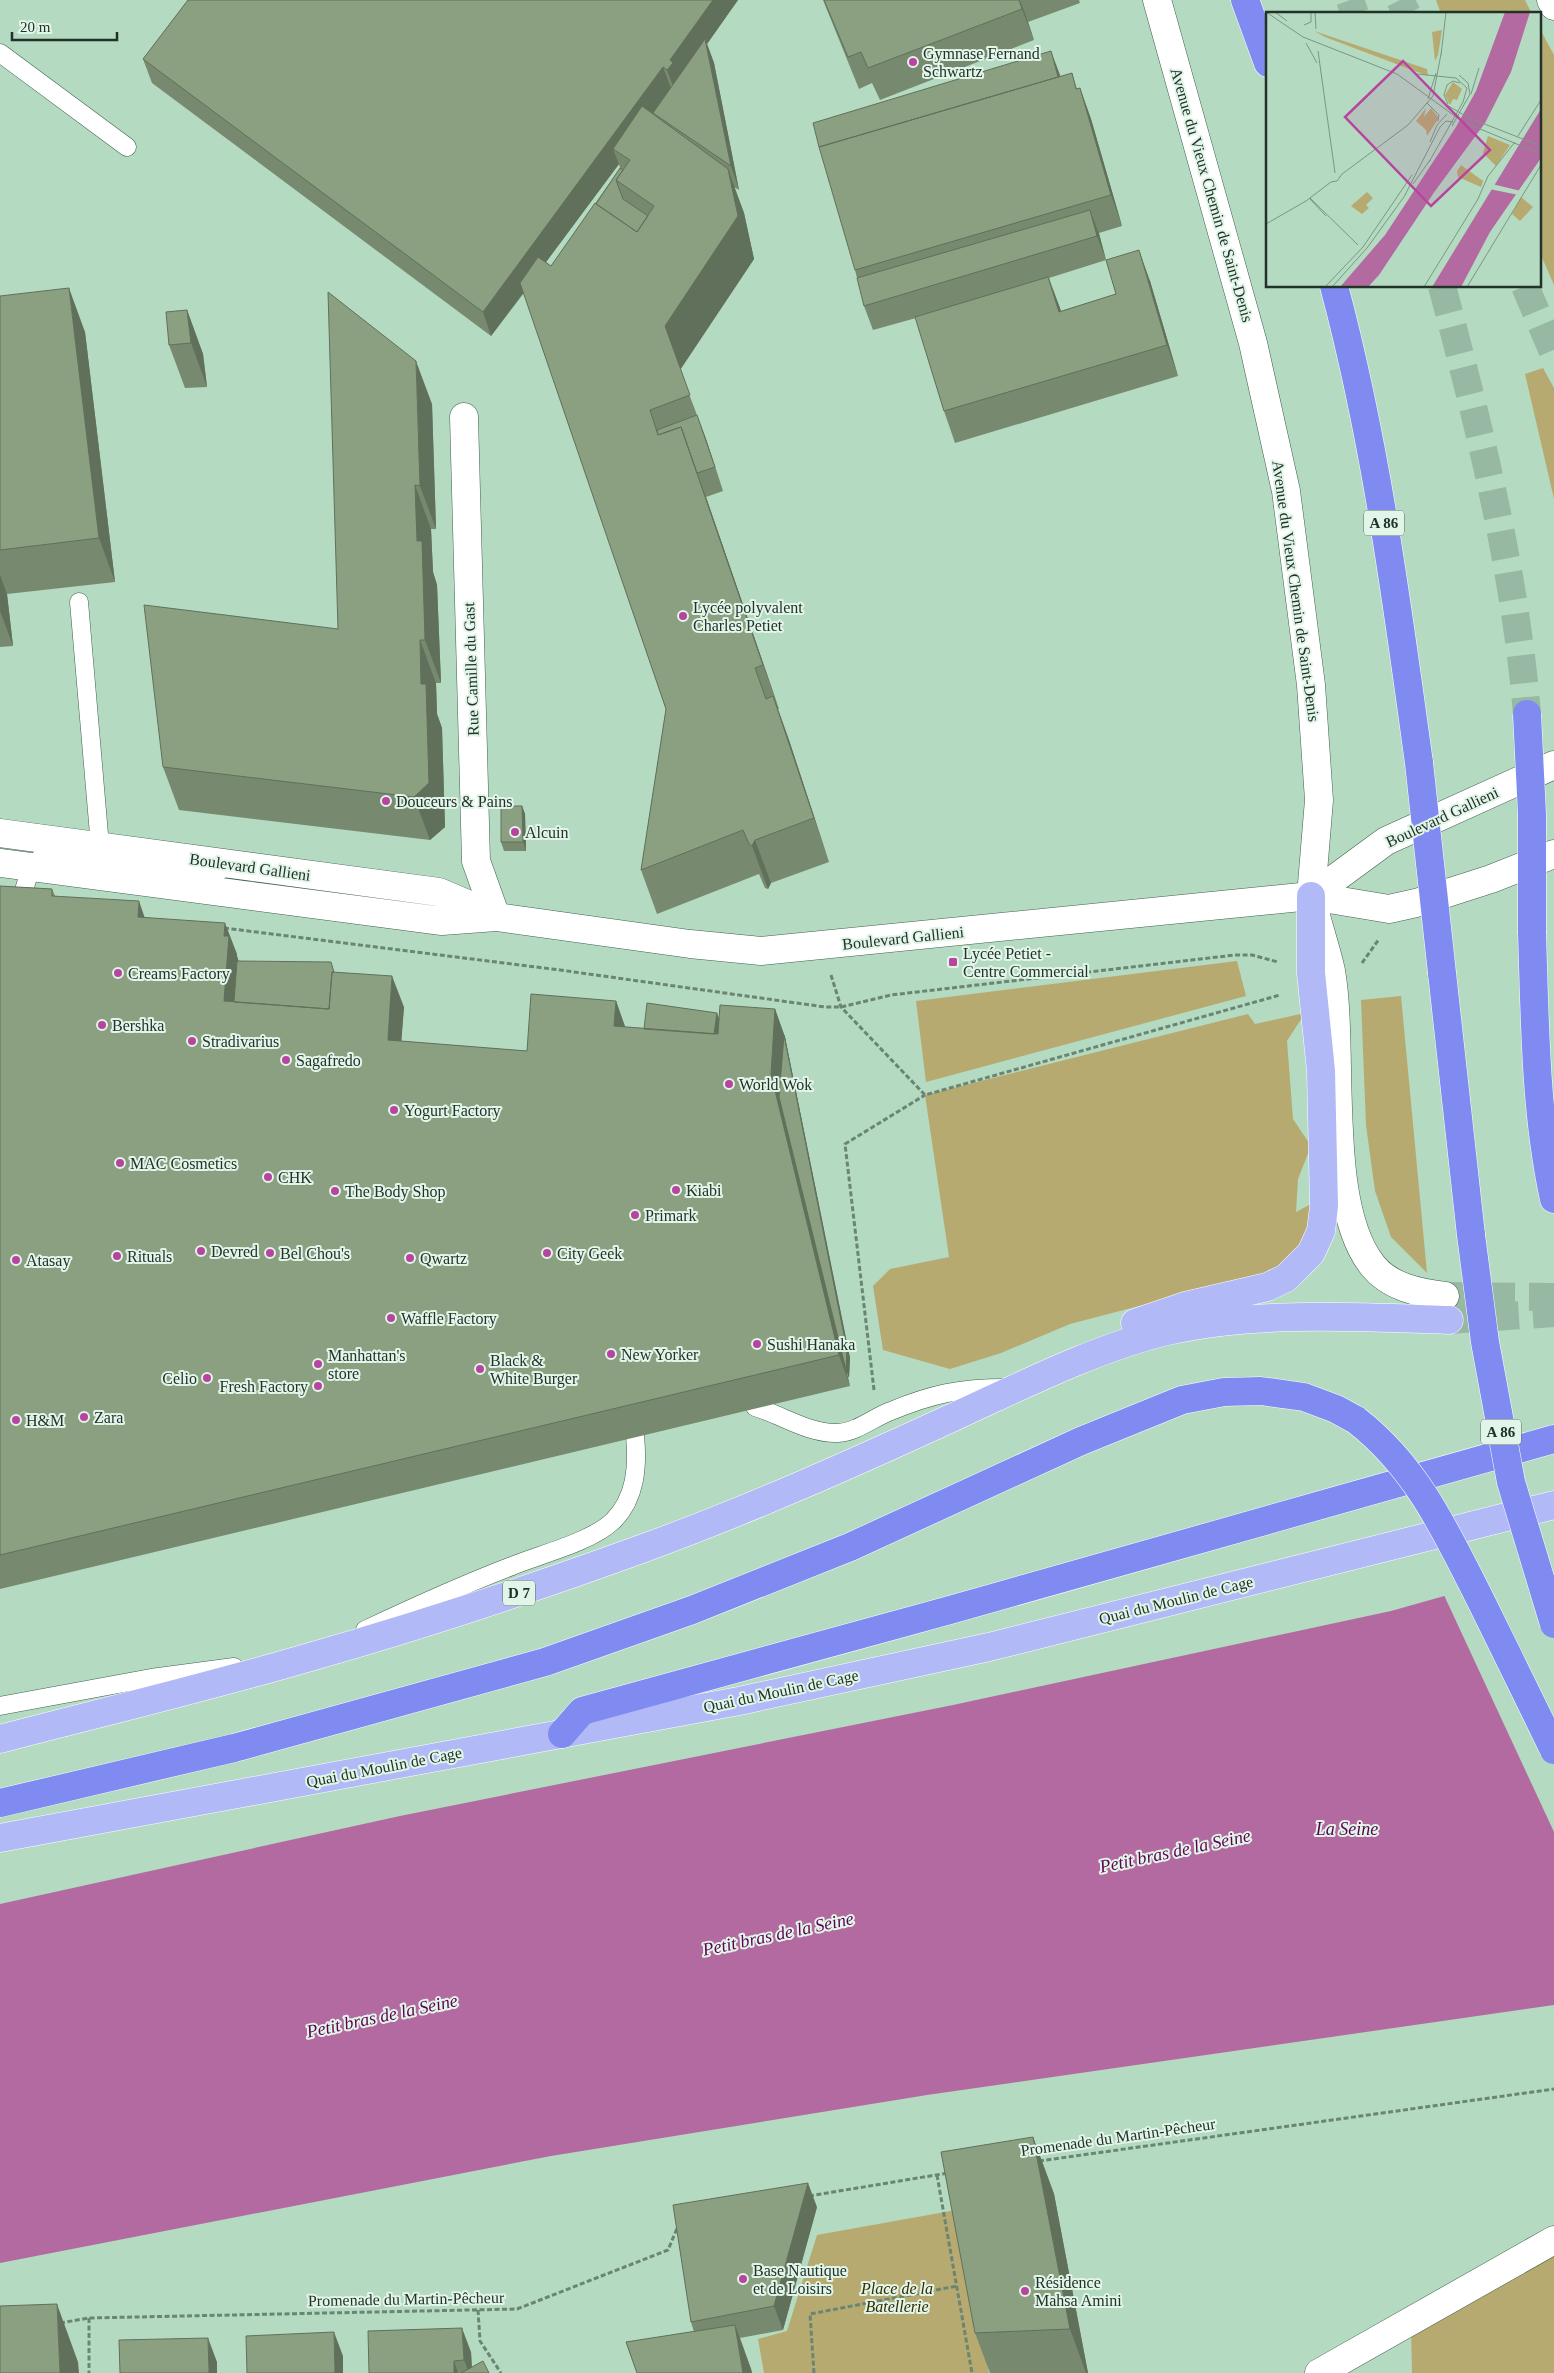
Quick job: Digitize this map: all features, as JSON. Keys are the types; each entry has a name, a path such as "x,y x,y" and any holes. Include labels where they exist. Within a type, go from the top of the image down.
{"highway":[{"path":"1245,0 1266,58"},
{"name":"A 86","path":"1334,288 1366,421 1389,550 1419,763 1471,1235 1485,1342 1511,1482 1554,1624"},
{"path":"1527,714 1532,814 1532,933 1538,1082 1544,1154 1554,1199"},
{"path":"0,1803 234,1748 545,1662 692,1610 850,1547 1081,1441 1182,1400 1224,1392 1261,1391 1304,1397 1336,1409 1356,1420 1392,1451 1422,1491 1465,1570 1554,1750"},
{"path":"562,1734 582,1710 960,1607 1554,1439"}],"main road":[{"name":"Avenue du Vieux Chemin de Saint-Denis","path":"1018,1388 1124,1344 1167,1331 1226,1322 1447,1308 1386,1278 1374,1267 1363,1252 1352,1225 1342,1173 1331,972 1311,896 1319,792 1311,685 1286,492 1253,343 1157,0"},
{"path":"1551,0 1554,6"},
{"name":"Rue Camille du Gast","path":"464,417 476,861 496,917"},
{"name":"Boulevard Gallieni","path":"1311,896 1386,841 1554,766"},
{"name":"Boulevard Gallieni","path":"0,832 439,892 496,917"},
{"name":"Boulevard Gallieni","path":"0,863 442,921 496,917 690,944 761,951 1311,896 1388,908 1416,903 1492,879 1554,854"},
{"path":"1018,1388 1140,1320 1209,1300 1267,1287 1286,1278 1311,1253 1321,1231 1324,1206 1321,1071 1311,973 1311,896"},
{"name":"D 7","path":"0,1739 307,1658 515,1594 735,1514 832,1473 1018,1388"},
{"name":"Quai du Moulin de Cage","path":"0,1838 739,1701 988,1647 1554,1505"},
{"path":"1319,2373 1554,2240"}],"lane":[{"path":"0,53 127,147"},
{"path":"79,602 100,846"},
{"path":"14,925 32,867 38,860 52,856 196,874 217,872 231,864"},
{"path":"755,1408 795,1424 837,1433 850,1431 883,1414 946,1392 1018,1388"},
{"path":"0,1706 151,1678 307,1658 441,1594 579,1540 604,1528 623,1508 635,1481 638,1459 635,1436"}],"path":[{"path":"875,1393 845,1144 925,1095 1282,994"},
{"path":"841,1007 925,1095"},
{"name":"Promenade du Martin-Pêcheur","path":"1035,2161 1554,2089"},
{"path":"801,2198 956,2172"},
{"path":"937,2175 972,2373"},
{"name":"Promenade du Martin-Pêcheur","path":"53,2324 89,2318 517,2310 668,2250 679,2222"},
{"path":"814,2373 810,2314 957,2286"},
{"path":"478,2310 480,2340 501,2373"},
{"path":"89,2318 89,2373"}],"green space":[{"path":"1436,0 1525,0 1531,12 1440,12"},
{"path":"1542,33 1554,55 1554,285 1542,258"},
{"path":"1543,368 1554,388 1554,499 1525,374"},
{"path":"1237,961 1246,996 926,1082 916,1001"},
{"path":"1401,996 1427,1273 1391,1237 1375,1191 1366,1125 1361,1000"},
{"path":"1305,1013 1287,1041 1293,1119 1311,1146 1298,1179 1296,1212 1313,1203 1303,1242 1277,1270 1070,1324 1001,1353 950,1369 883,1350 873,1286 890,1269 949,1257 925,1095 1248,1014 1255,1024"},
{"name":"Place de la Batellerie","path":"956,2210 989,2373 764,2373 758,2339 787,2331 817,2235"},
{"path":"1554,2251 1554,2373 1412,2373 1411,2329"}],"water":[{"name":"La Seine","path":"1554,1565 1554,2005 927,2095 551,2156 0,2263 0,1904 400,1816 953,1705 1391,1611"}],"pier":[{"path":"1554,1563 1554,1832 1443,1593"}],"building":[{"path":"188,0 713,0 670,60 673,63 667,70 663,67 483,312 143,59"},
{"path":"824,0 1019,0 1022,9 868,68 861,52 848,57"},
{"path":"705,39 731,166 653,113"},
{"path":"1051,51 1058,77 819,147 813,123"},
{"path":"1072,73 1076,89 1080,88 1111,195 855,270 819,147"},
{"path":"642,106 728,169 738,216 665,326 690,395 650,410 658,435 681,427 763,665 755,668 766,699 773,696 814,818 755,840 752,846 749,844 743,830 641,870 666,709 520,283 538,257 551,266 595,203 637,232 654,206 616,180 630,160 613,149"},
{"path":"620,168 623,170 616,180 623,199 648,216 637,232 596,204"},
{"path":"1090,210 1097,236 864,306 857,278"},
{"path":"1139,250 1167,345 944,411 915,317 1048,277 1059,312 1116,294 1106,260"},
{"path":"69,288 99,538 0,550 0,296"},
{"path":"328,292 416,361 420,486 415,485 417,541 422,541 425,640 420,640 421,684 426,684 429,783 414,797 163,767 144,605 338,629"},
{"path":"187,310 191,343 169,345 166,312"},
{"path":"697,415 715,467 697,473 681,427 658,435 657,430"},
{"name":"Alcuin","path":"501,806 522,806 523,842 501,842"},
{"name":"Qwartz","path":"0,886 52,889 52,896 139,901 138,917 225,923 224,936 229,936 224,1001 329,1009 332,972 392,976 388,1040 527,1051 531,994 616,1001 614,1026 718,1034 720,1005 775,1009 771,1074 839,1355 0,1555"},
{"path":"237,961 331,962 334,972 332,972 329,1009 234,1002"},
{"path":"647,1003 717,1013 714,1034 644,1029"},
{"path":"784,1035 847,1350 846,1370 779,1097"},
{"name":"Résidence Mahsa Amini","path":"1033,2137 1070,2329 975,2333 941,2152"},
{"name":"Base Nautique et de Loisirs","path":"808,2183 774,2306 691,2322 673,2205"},
{"path":"57,2304 60,2373 0,2373 0,2306"},
{"path":"735,2325 743,2373 637,2373 626,2342"},
{"path":"462,2328 464,2360 454,2361 454,2373 369,2373 368,2331"},
{"path":"334,2332 335,2373 247,2373 246,2336"},
{"path":"208,2338 209,2373 120,2373 119,2340"},
{"path":"483,2361 489,2373 461,2373"}],"tunnel":[{"path":"1350,0 1354,12"},
{"path":"1400,0 1406,12"},
{"path":"1443,288 1482,445 1505,552 1514,606 1527,714"},
{"path":"1526,288 1554,354"},
{"path":"1445,1296 1554,1297"},
{"path":"1449,1320 1554,1313"}],"place":[{"name":"Gymnase Fernand Schwartz","path":"913,62"},
{"name":"Lycée polyvalent Charles Petiet","path":"683,616"},
{"name":"Douceurs & Pains","path":"386,801"},
{"name":"Alcuin","path":"515,832"},
{"name":"Lycée Petiet - Centre Commercial","path":"953,962"},
{"name":"Creams Factory","path":"118,973"},
{"name":"Bershka","path":"102,1025"},
{"name":"Stradivarius","path":"192,1041"},
{"name":"Sagafredo","path":"286,1060"},
{"name":"World Wok","path":"729,1084"},
{"name":"Yogurt Factory","path":"394,1110"},
{"name":"MAC Cosmetics","path":"120,1163"},
{"name":"CHK","path":"268,1177"},
{"name":"Kiabi","path":"676,1190"},
{"name":"The Body Shop","path":"335,1191"},
{"name":"Primark","path":"635,1215"},
{"name":"Devred","path":"201,1251"},
{"name":"Bel Chou's","path":"270,1253"},
{"name":"City Geek","path":"547,1253"},
{"name":"Rituals","path":"117,1256"},
{"name":"Qwartz","path":"410,1258"},
{"name":"Atasay","path":"16,1260"},
{"name":"Waffle Factory","path":"391,1318"},
{"name":"Sushi Hanaka","path":"757,1344"},
{"name":"New Yorker","path":"611,1354"},
{"name":"Manhattan's store","path":"318,1364"},
{"name":"Black & White Burger","path":"480,1369"},
{"name":"Celio","path":"207,1378"},
{"name":"Fresh Factory","path":"318,1386"},
{"name":"Zara","path":"84,1417"},
{"name":"H&M","path":"16,1420"},
{"name":"Base Nautique et de Loisirs","path":"743,2279"},
{"name":"Résidence Mahsa Amini","path":"1025,2291"}],"water label":[{"name":"Petit bras de la Seine","path":"1175,1851"},
{"name":"Petit bras de la Seine","path":"778,1934"},
{"name":"Petit bras de la Seine","path":"382,2016"}]}
